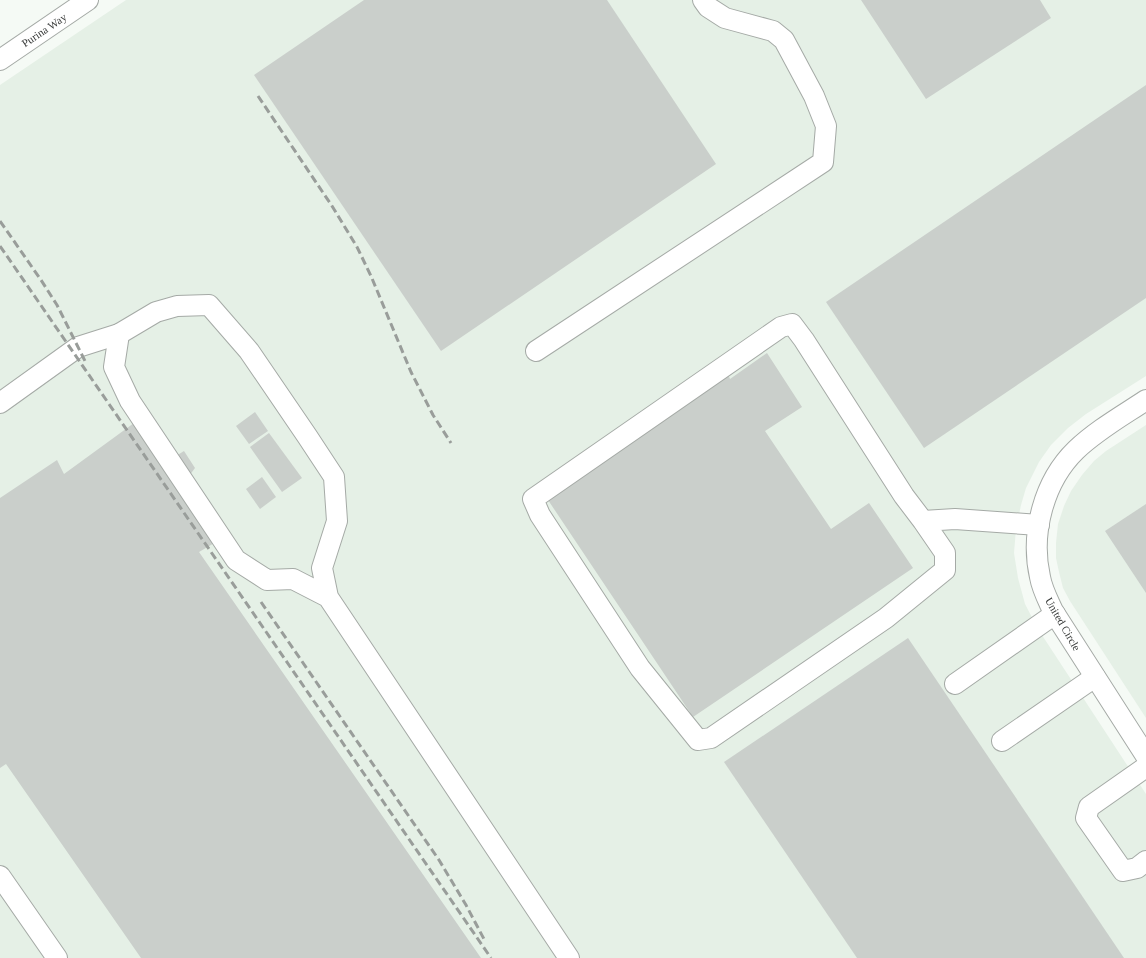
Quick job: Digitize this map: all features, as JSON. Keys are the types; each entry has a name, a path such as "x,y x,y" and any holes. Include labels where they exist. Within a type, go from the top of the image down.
{"street":[{"name":"Purina Way","path":"0,60 88,0"},
{"path":"536,351 823,162 826,126 814,96 784,40 773,31 725,18 708,7 704,0"},
{"path":"0,403 78,347 119,334 156,312 177,306 209,305 249,351 308,436 334,477 337,521 322,568 328,597 569,958"},
{"path":"792,324 804,340 904,496 923,521 945,553 945,570 873,627 711,738 698,740 640,668 540,515 533,499 781,327 792,324"},
{"path":"119,334 114,367 130,402 236,560 267,580 293,579 328,597"},
{"name":"United Circle","path":"1146,400 1089,439 1064,463 1046,495 1037,536 1037,559 1044,592 1055,614 1146,756"},
{"path":"923,521 955,519 1039,525"},
{"path":"955,684 1055,614"},
{"path":"1002,741 1095,677"},
{"path":"1146,767 1089,807 1086,818 1123,871 1137,868 1146,861"},
{"path":"0,876 57,958"}],"shaded area":[{"path":"126,0 1146,0 1146,376 1086,414 1068,428 1051,445 1039,462 1026,488 1016,529 1014,553 1018,578 1025,604 1038,629 1146,794 1146,958 0,958 0,85"},
{"path":"1146,425 1146,718 1063,588 1056,558 1056,543 1058,524 1064,506 1071,491 1082,475 1094,461 1106,451"}],"building":[{"path":"364,0 607,0 716,164 441,351 254,75"},
{"path":"861,0 1040,0 1051,18 926,99"},
{"path":"1146,85 1146,298 924,448 826,302"},
{"path":"767,353 802,407 765,431 831,529 869,503 913,568 693,717 546,497 728,374 730,379"},
{"path":"255,412 268,431 249,444 236,426"},
{"path":"134,423 176,456 184,451 195,468 189,476 216,542 199,552 481,958 141,958 6,764 0,768 0,498 57,460 64,474"},
{"path":"269,433 302,478 282,492 250,447"},
{"path":"262,477 276,497 260,509 246,489"},
{"path":"1146,504 1146,593 1105,531"},
{"path":"908,638 1124,958 857,958 724,762"}],"railway":[{"path":"258,96 332,206 357,247 371,276 411,372 433,415 451,443"},
{"path":"0,221 57,305 85,361"},
{"path":"0,246 491,958"},
{"path":"261,602 439,860 466,905 485,941"}]}
